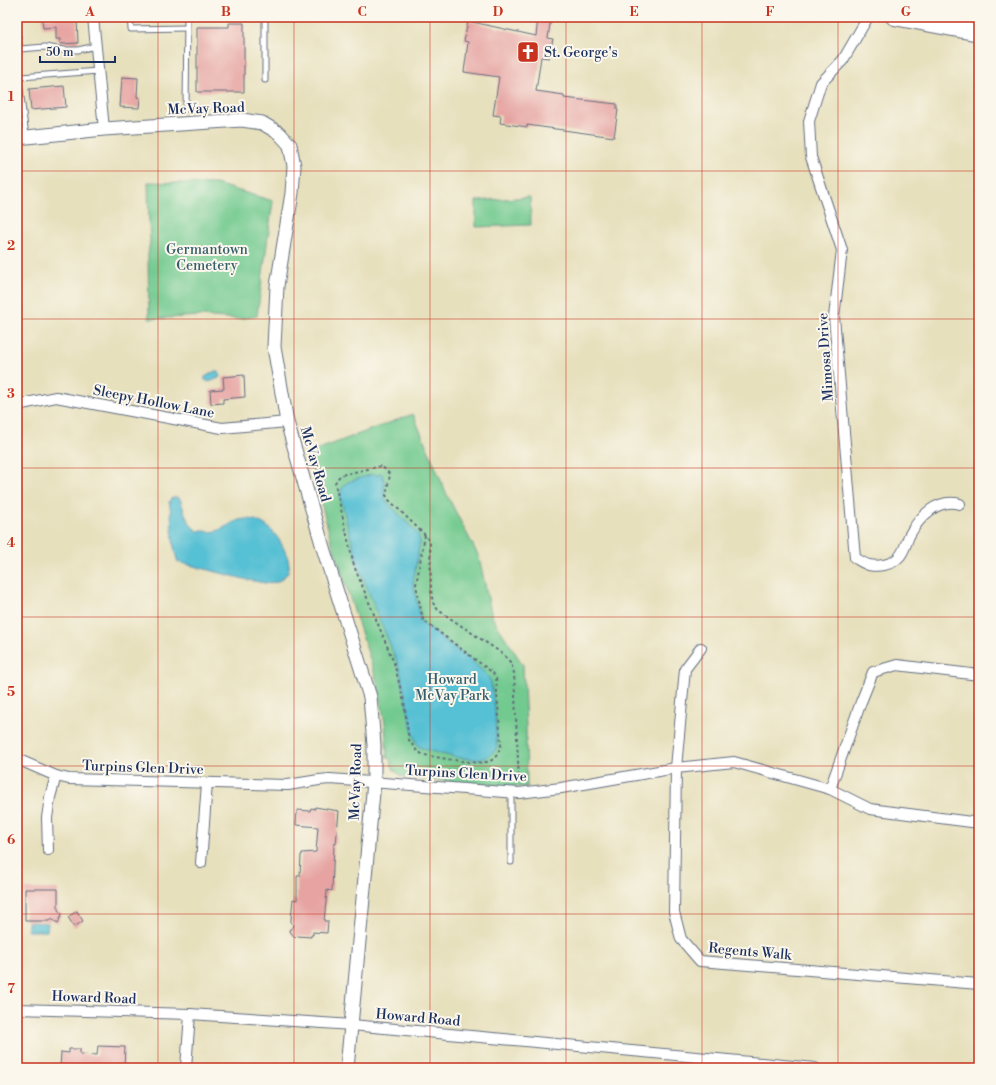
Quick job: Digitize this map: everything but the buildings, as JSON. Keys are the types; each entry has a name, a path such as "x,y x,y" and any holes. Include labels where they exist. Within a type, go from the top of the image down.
{"main road":[{"path":"894,17 971,27"}],"street":[{"path":"93,17 104,129"},
{"name":"Mimosa Drive","path":"868,17 843,60 821,82 808,121 811,157 842,250 834,317 855,558 868,565 891,563 899,558 913,530 926,513 938,505 951,503 960,504"},
{"name":"McVay Road","path":"22,138 104,129 242,120 262,124 279,133 290,145 294,166 292,193 277,286 274,347 287,422 324,551 370,697 374,745 374,782 347,1068"},
{"name":"Sleepy Hollow Lane","path":"17,405 56,397 222,428 287,422"},
{"name":"Regents Walk","path":"701,648 685,669 676,768 674,912 681,939 700,961 979,984"},
{"path":"830,789 873,672 897,665 979,675"},
{"name":"Turpins Glen Drive","path":"17,759 56,776 69,779 288,785 319,780 330,780 515,792 561,788 676,768 734,762 830,789 870,809 979,823"},
{"path":"48,850 47,818 50,797 56,776"},
{"path":"201,863 207,783"},
{"name":"Howard Road","path":"17,1009 190,1014 352,1025 816,1068"},
{"path":"186,1068 190,1014"}],"lane":[{"path":"130,17 131,29 186,28"},
{"path":"186,17 186,109"},
{"path":"265,17 265,80"},
{"path":"17,32 20,49 45,47 64,50 78,50 96,46"},
{"path":"22,138 19,81 21,76 98,71"},
{"path":"510,862 515,792"}],"path":[{"path":"425,535 416,585 423,620 493,673 496,678 501,745 498,754 491,761 480,763 424,754 417,751 409,740 404,702 394,663 354,566 335,483 336,479 341,475 381,466 386,470 390,475 386,495 389,500 425,535 430,542 430,590 433,603 438,610 503,654 511,663 514,673 515,792"}],"green space":[{"name":"Germantown Cemetery","path":"148,182 216,184 273,201 257,316 239,319 200,316 149,319 148,255 150,241"},
{"path":"530,197 531,225 476,227 476,201"},
{"name":"Howard McVay Park","path":"413,414 448,497 479,557 492,617 523,665 527,787 510,787 403,777 394,770 390,759 387,757 385,723 376,678 331,540 308,453"}],"water":[{"path":"215,371 219,372 219,378 209,382 205,380 205,377"},
{"path":"379,473 382,474 384,481 385,500 418,534 420,542 413,582 421,622 473,662 487,675 491,682 495,710 497,747 490,755 484,758 473,759 448,756 431,751 418,746 413,734 399,667 358,565 340,496 343,486 348,482 373,474 378,476"},
{"path":"176,497 180,499 191,525 198,531 216,531 236,521 246,519 266,525 276,535 283,547 289,563 288,573 278,582 265,583 178,562 174,548 169,501"},
{"path":"28,922 48,923 47,931 28,931"}],"place":[{"name":"St. George's","path":"528,52"}]}
